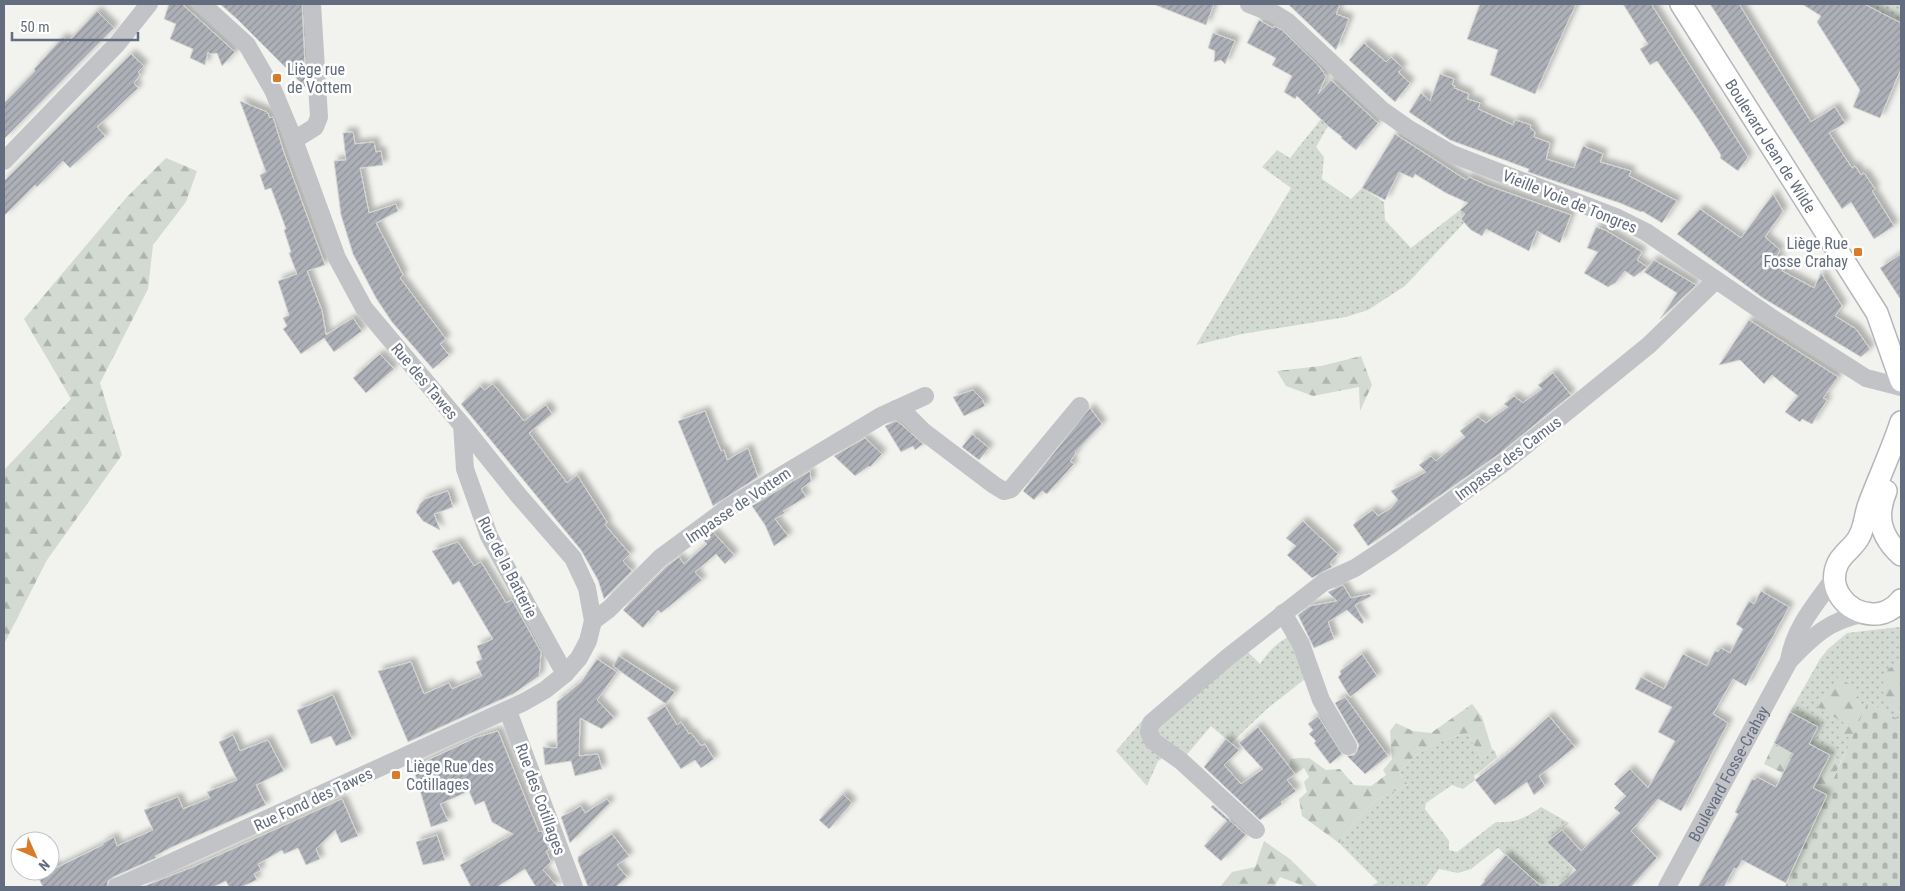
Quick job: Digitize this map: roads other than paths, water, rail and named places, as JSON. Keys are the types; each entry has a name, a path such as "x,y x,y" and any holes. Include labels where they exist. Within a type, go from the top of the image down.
{"main road":[{"name":"Boulevard Jean de Wilde","path":"1681,4 1877,313 1901,381"},
{"name":"Boulevard Jean de Wilde","path":"1877,313 1893,327 1901,338"},
{"name":"Boulevard Fosse-Crahay","path":"1835,576 1837,565 1843,555 1859,537 1867,508 1901,422"},
{"path":"1896,550 1881,525 1880,507 1901,461"},
{"path":"1852,547 1863,542 1875,541 1896,550"},
{"path":"1835,576 1836,588 1841,599 1851,609 1863,614"},
{"name":"Boulevard Fosse-Crahay","path":"1863,614 1878,615 1898,608"}],"street":[{"path":"4,161 117,44 149,4"},
{"name":"Rue des Tawes","path":"202,4 247,45 273,90 294,140 337,258 364,308 519,496 573,558 587,588 593,621 588,641 579,658 565,674 545,690 508,711"},
{"path":"294,140 315,126 319,116 312,4"},
{"name":"Vieille Voie de Tongres","path":"1249,4 1275,14 1288,22 1382,110 1409,130 1452,154 1646,232 1866,378 1901,387"},
{"name":"Impasse des Camus","path":"1256,830 1181,761 1153,741 1149,732 1151,723 1283,612 1324,582 1355,568 1390,545 1505,462 1649,345 1716,280"},
{"name":"Impasse de Vottem","path":"593,621 609,609 660,558 729,507 881,416 925,396"},
{"path":"896,409 908,416 924,432 1004,491 1011,489 1080,406"},
{"name":"Rue de la Batterie","path":"462,425 464,469 489,536 565,674"},
{"name":"Boulevard Fosse-Crahay","path":"1789,660 1792,642 1799,628 1835,576"},
{"path":"1283,612 1301,644 1321,700 1348,746"},
{"name":"Boulevard Fosse-Crahay","path":"1667,887 1789,660 1819,632 1834,622 1863,614"},
{"name":"Rue Fond des Tawes","path":"117,887 508,711"},
{"name":"Rue des Cotillages","path":"508,711 574,887"}],"place":[{"name":"Liège rue de Vottem","path":"277,78"},
{"name":"Liège Rue Fosse Crahay","path":"1858,252"},
{"name":"Liège Rue des Cotillages","path":"396,775"}]}
